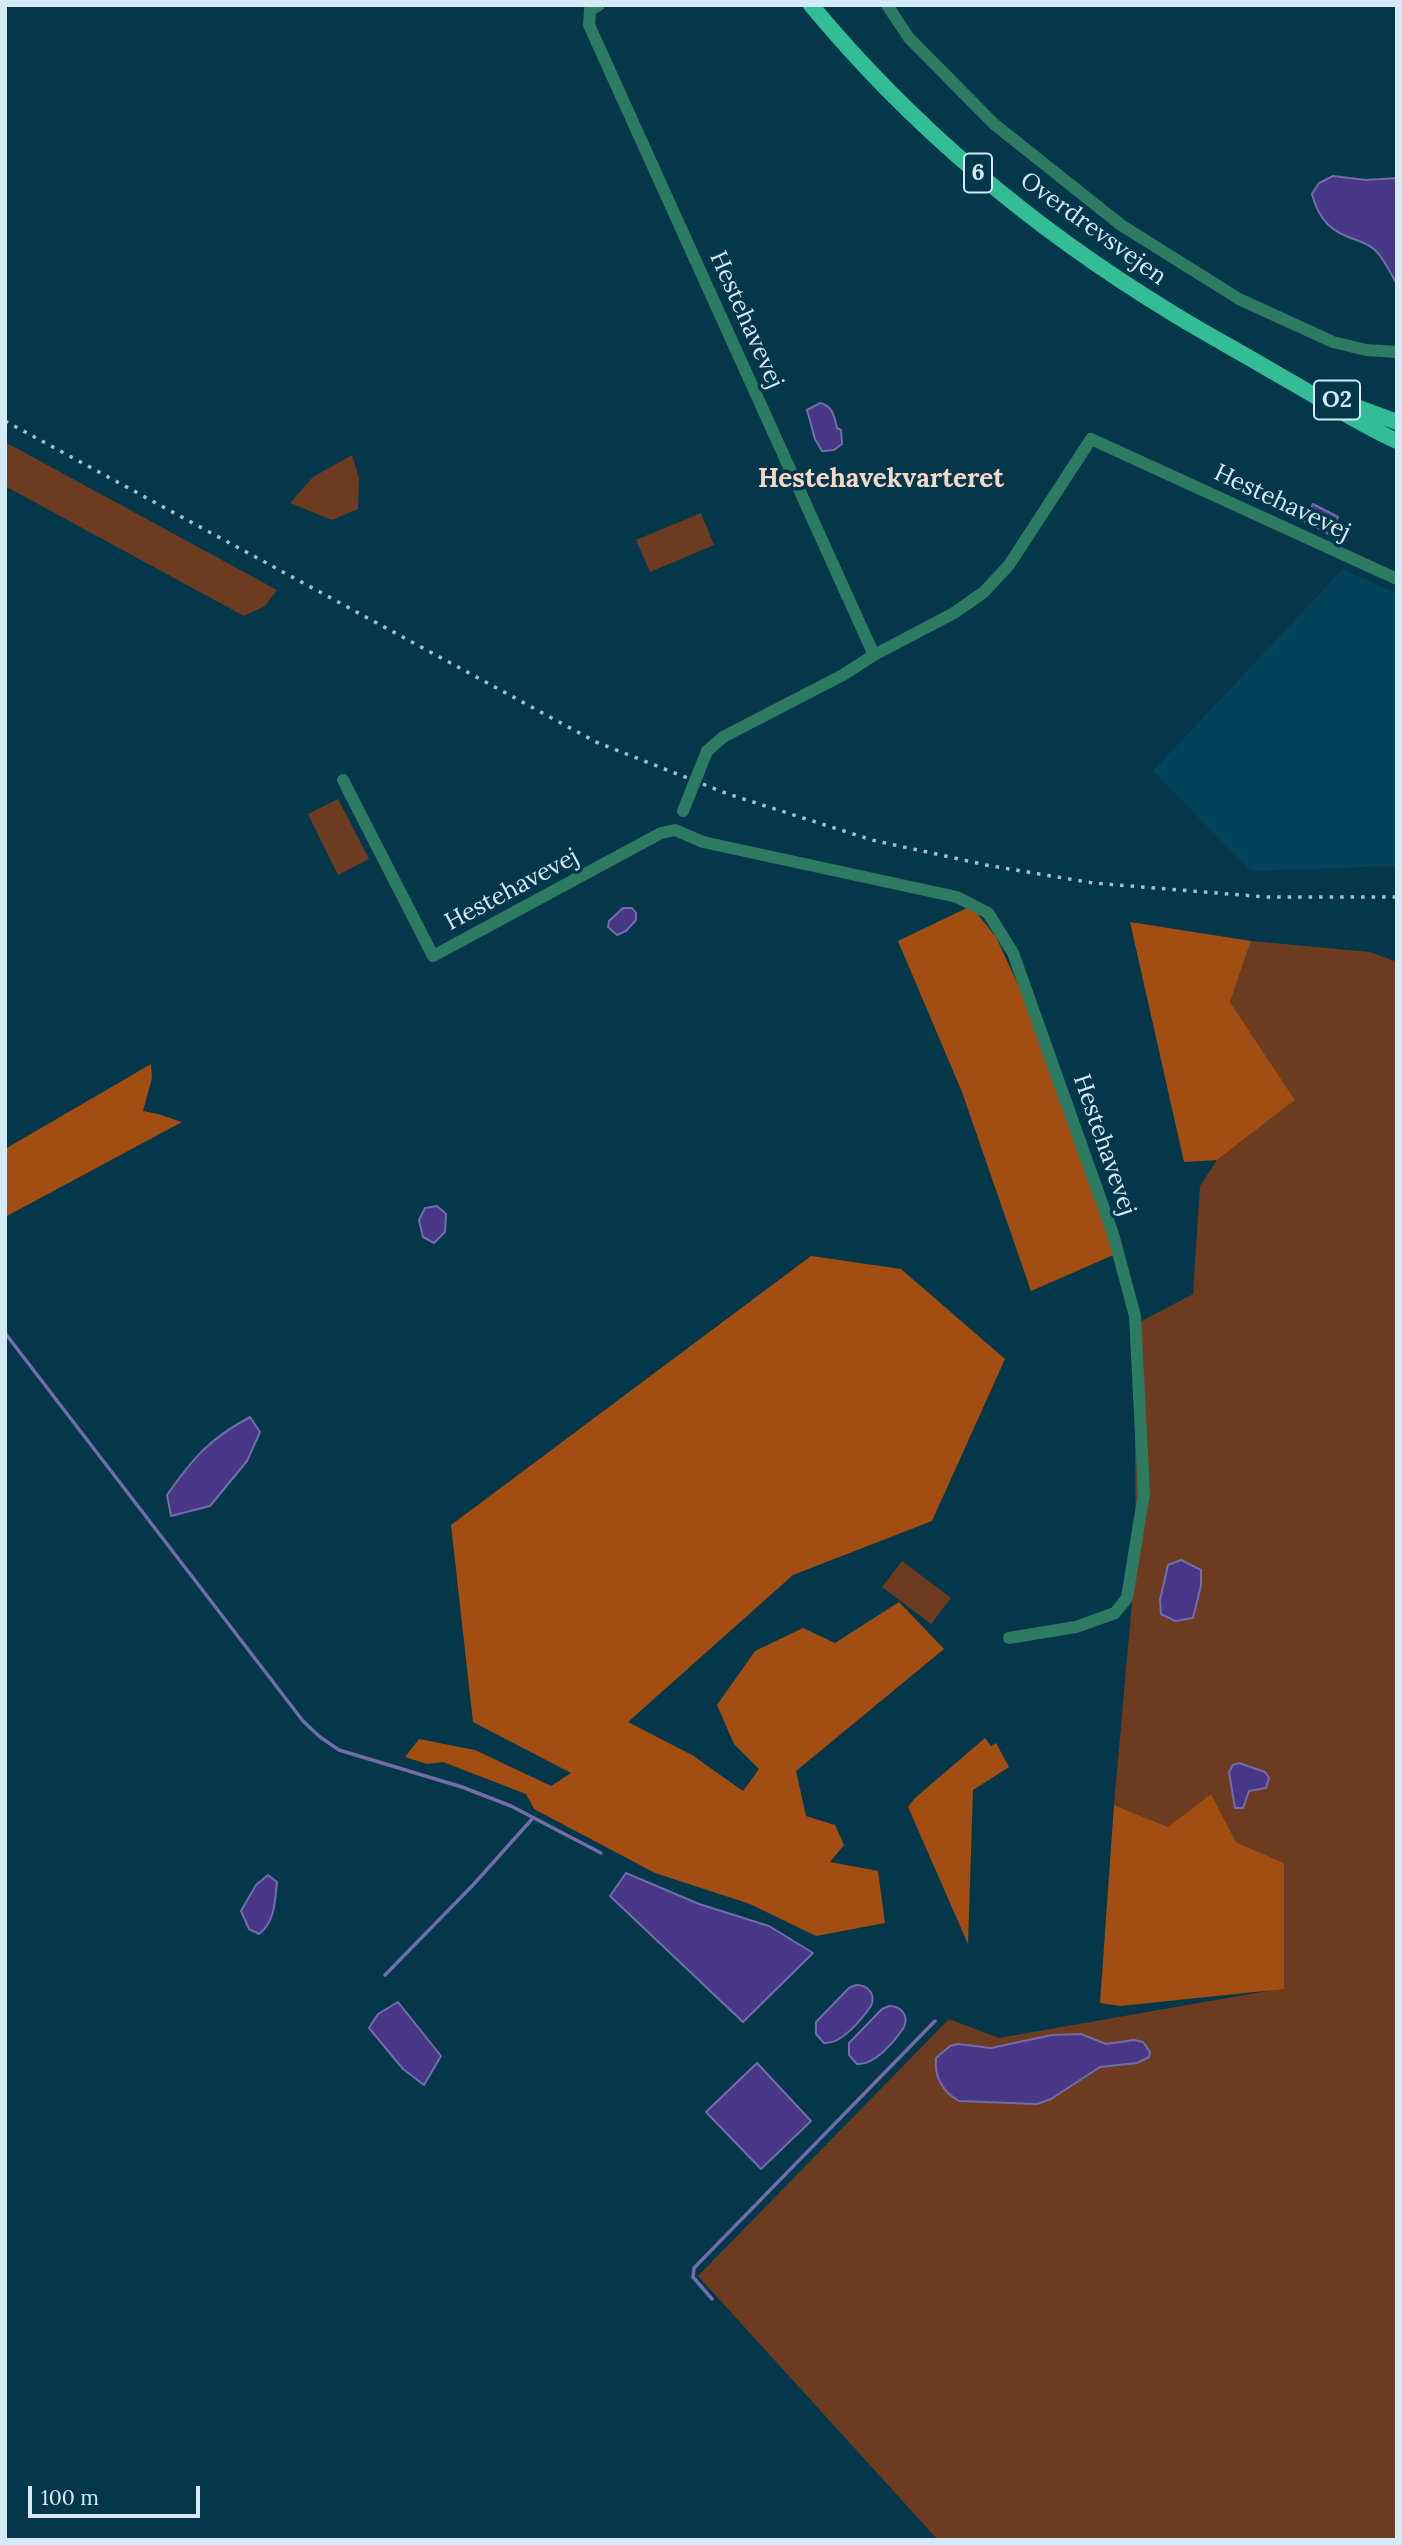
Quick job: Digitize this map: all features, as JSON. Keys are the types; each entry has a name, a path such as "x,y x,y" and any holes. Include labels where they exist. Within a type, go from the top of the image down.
{"main road":[{"name":"Overdrevsvejen","path":"811,5 874,77 926,128 1027,212 1170,312 1337,410 1397,441"},
{"name":"Overdrevsvejen","path":"1279,374 1397,422"}],"street":[{"name":"Hestehavevej","path":"599,5 590,10 589,25 874,655"},
{"path":"887,5 909,38 994,124 1121,225 1250,304 1333,342 1366,350 1397,352"},
{"name":"Hestehavevej","path":"675,830 708,751 723,737 843,675 874,655 954,613 984,592 1009,565 1091,439 1397,579"},
{"name":"Hestehavevej","path":"343,780 433,956 662,833 675,830 703,842 957,897 988,914 1013,953 1112,1234 1135,1316 1143,1493 1128,1598 1115,1613 1076,1627 1009,1638"}],"shaded area":[{"path":"1333,176 1366,180 1397,178 1397,284 1376,251 1333,229 1320,214 1312,194 1319,183"},
{"path":"820,403 830,409 837,428 841,430 842,444 834,450 822,451 815,439 807,410"},
{"path":"5,442 277,590 265,606 244,616 5,486"},
{"path":"352,455 359,478 358,509 332,520 290,503 313,477"},
{"path":"1313,504 1338,517 1329,534 1304,521"},
{"path":"701,513 714,545 650,572 636,540"},
{"path":"1343,569 1397,594 1397,866 1251,871 1153,771"},
{"path":"338,799 369,859 338,875 308,814"},
{"path":"971,906 996,937 1033,1017 1118,1253 1031,1291 962,1092 898,941"},
{"path":"623,908 632,908 636,913 636,920 626,931 617,935 608,927 609,921"},
{"path":"1130,922 1251,941 1230,1002 1295,1100 1217,1160 1184,1162"},
{"path":"1251,941 1370,952 1397,962 1397,2540 938,2540 698,2276 949,2019 999,2038 1284,1988 1284,1863 1236,1842 1211,1795 1168,1827 1114,1805 1136,1557 1134,1325 1193,1294 1200,1186 1217,1160 1295,1100 1230,1002"},
{"path":"151,1064 152,1078 143,1111 182,1122 5,1217 5,1149"},
{"path":"437,1206 446,1214 445,1232 434,1243 423,1237 419,1220 425,1208"},
{"path":"811,1256 901,1269 1005,1359 932,1521 793,1575 628,1722 692,1755 743,1791 759,1769 734,1744 717,1705 755,1651 803,1628 835,1643 899,1602 944,1649 796,1771 806,1816 835,1825 844,1845 830,1862 878,1871 885,1923 816,1936 750,1904 655,1873 534,1809 526,1794 443,1762 427,1764 405,1757 419,1739 475,1750 551,1786 571,1773 473,1722 451,1525"},
{"path":"250,1417 260,1432 247,1461 210,1506 171,1516 167,1495 185,1470 223,1433"},
{"path":"1181,1560 1201,1570 1201,1585 1193,1618 1175,1621 1161,1614 1160,1600 1168,1565"},
{"path":"902,1561 951,1598 931,1624 882,1587"},
{"path":"985,1738 991,1746 996,1743 1009,1767 973,1790 968,1944 908,1807"},
{"path":"1239,1763 1265,1772 1269,1778 1266,1788 1249,1791 1243,1808 1235,1808 1229,1772 1233,1765"},
{"path":"1211,1794 1236,1842 1284,1863 1284,1989 1120,2006 1100,2003 1114,1805 1168,1827"},
{"path":"626,1873 699,1904 769,1926 813,1953 743,2022 610,1896"},
{"path":"268,1875 277,1882 275,1904 268,1923 259,1934 249,1929 241,1911 256,1885"},
{"path":"856,1985 870,1991 871,2006 844,2036 831,2043 824,2043 816,2034 816,2022 849,1988"},
{"path":"398,2002 441,2056 424,2085 403,2069 369,2028 378,2014"},
{"path":"889,2006 903,2012 904,2027 877,2057 864,2064 857,2064 849,2055 849,2043 882,2009"},
{"path":"1081,2034 1106,2044 1134,2040 1143,2042 1150,2052 1149,2057 1137,2063 1100,2067 1051,2099 1037,2104 959,2101 948,2093 938,2078 936,2058 950,2046 958,2044 991,2048 1052,2035"},
{"path":"757,2063 811,2121 761,2169 706,2112"}],"waterway":[{"path":"5,1333 303,1721 320,1737 339,1750 462,1787 511,1806 601,1853"},
{"path":"385,1975 473,1885 533,1818"},
{"path":"712,2299 693,2277 694,2268 935,2021"}],"railway":[{"path":"5,421 596,742 728,794 872,840 986,865 1093,883 1266,897 1397,897"}],"district":[{"name":"Hestehavekvarteret","path":"881,480"}]}
